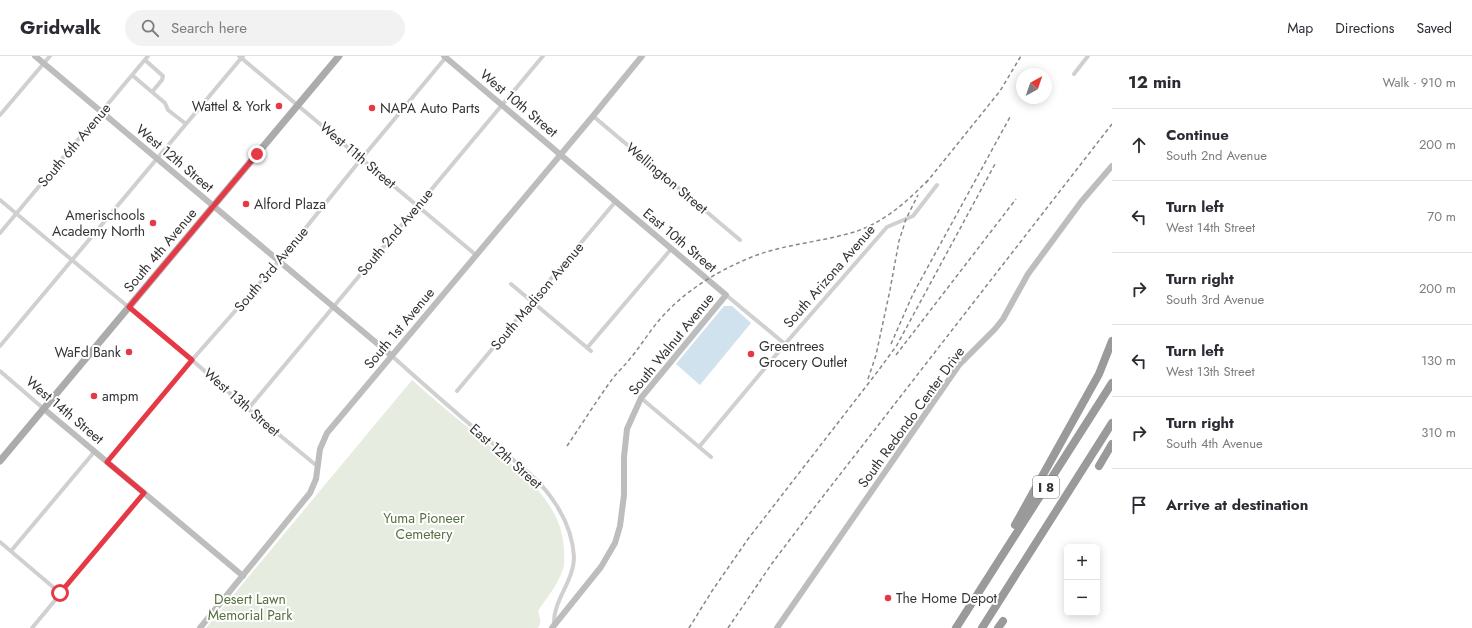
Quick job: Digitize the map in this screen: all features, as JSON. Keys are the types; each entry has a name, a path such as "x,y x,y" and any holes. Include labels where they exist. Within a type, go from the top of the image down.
{"highway":[{"path":"1099,374 1112,341"},
{"path":"980,591 1112,351"},
{"name":"I 8","path":"956,628 1112,383"},
{"name":"I 8","path":"982,628 1112,423"},
{"path":"1099,466 1112,444"},
{"path":"998,628 1003,621"}],"main road":[{"name":"South 4th Avenue","path":"0,461 339,56"}],"street":[{"name":"West 12th Street","path":"35,56 392,356"},
{"path":"0,115 50,56"},
{"name":"South 6th Avenue","path":"0,233 148,56"},
{"name":"West 10th Street","path":"446,56 561,154"},
{"name":"South 3rd Avenue","path":"107,462 192,360 279,261 446,56"},
{"name":"South 2nd Avenue","path":"248,409 543,56"},
{"name":"South 1st Avenue","path":"200,628 310,493 316,479 320,449 327,434 642,56"},
{"path":"1074,74 1088,56"},
{"path":"0,346 241,57"},
{"name":"West 11th Street","path":"241,57 476,255"},
{"path":"145,60 163,76 162,80 152,92"},
{"path":"132,75 165,103 168,110 186,124"},
{"name":"Wellington Street","path":"593,116 740,240"},
{"name":"East 10th Street","path":"561,154 785,344"},
{"name":"South Redondo Center Drive","path":"777,628 959,365 1003,319 1028,274 1081,202 1112,166"},
{"name":"South Arizona Avenue","path":"699,447 785,344 887,227 913,216 937,185"},
{"name":"West 13th Street","path":"0,200 317,466"},
{"name":"South Madison Avenue","path":"458,391 616,201"},
{"path":"511,284 589,350 672,248"},
{"name":"South Walnut Avenue","path":"553,627 601,567 615,543 620,526 624,495 624,457 627,429 641,398 726,295"},
{"name":"East 12th Street","path":"392,356 488,439 517,462 554,501 566,522 574,556 573,568 569,580 554,613 553,627"},
{"name":"West 14th Street","path":"0,371 242,576"},
{"path":"641,398 711,457"},
{"path":"12,551 96,451"},
{"path":"32,628 144,493"},
{"path":"0,542 60,593"}],"green space":[{"name":"Yuma Pioneer Cemetery","path":"412,380 506,459 534,485 546,500 555,515 561,532 564,551 564,565 555,585 538,611 540,622 538,628 206,628"}],"water":[{"path":"724,306 732,306 751,323 700,385 676,364"}],"railway":[{"path":"926,183 1000,91 1021,56"},
{"path":"891,344 913,294 1010,117"},
{"path":"728,628 773,562 807,517 1112,124"},
{"path":"689,628 712,591 748,539 897,345 995,164"},
{"path":"567,446 613,378 658,322 671,308 691,291 724,270 759,254 784,247 847,234 870,225 902,205 929,179"},
{"path":"868,379 876,355 899,241 906,219 918,195"},
{"path":"896,355 1016,199"}],"place":[{"name":"Wattel & York","path":"279,106"},
{"name":"NAPA Auto Parts","path":"372,108"},
{"name":"Alford Plaza","path":"246,204"},
{"name":"Amerischools Academy North","path":"153,223"},
{"name":"WaFd Bank","path":"129,352"},
{"name":"Greentrees Grocery Outlet","path":"751,354"},
{"name":"ampm","path":"94,396"},
{"name":"The Home Depot","path":"888,598"}],"route":[{"path":"60,593 144,493 107,462 192,360 129,307 257,154"}],"park label":[{"name":"Desert Lawn Memorial Park","path":"250,608"}]}
